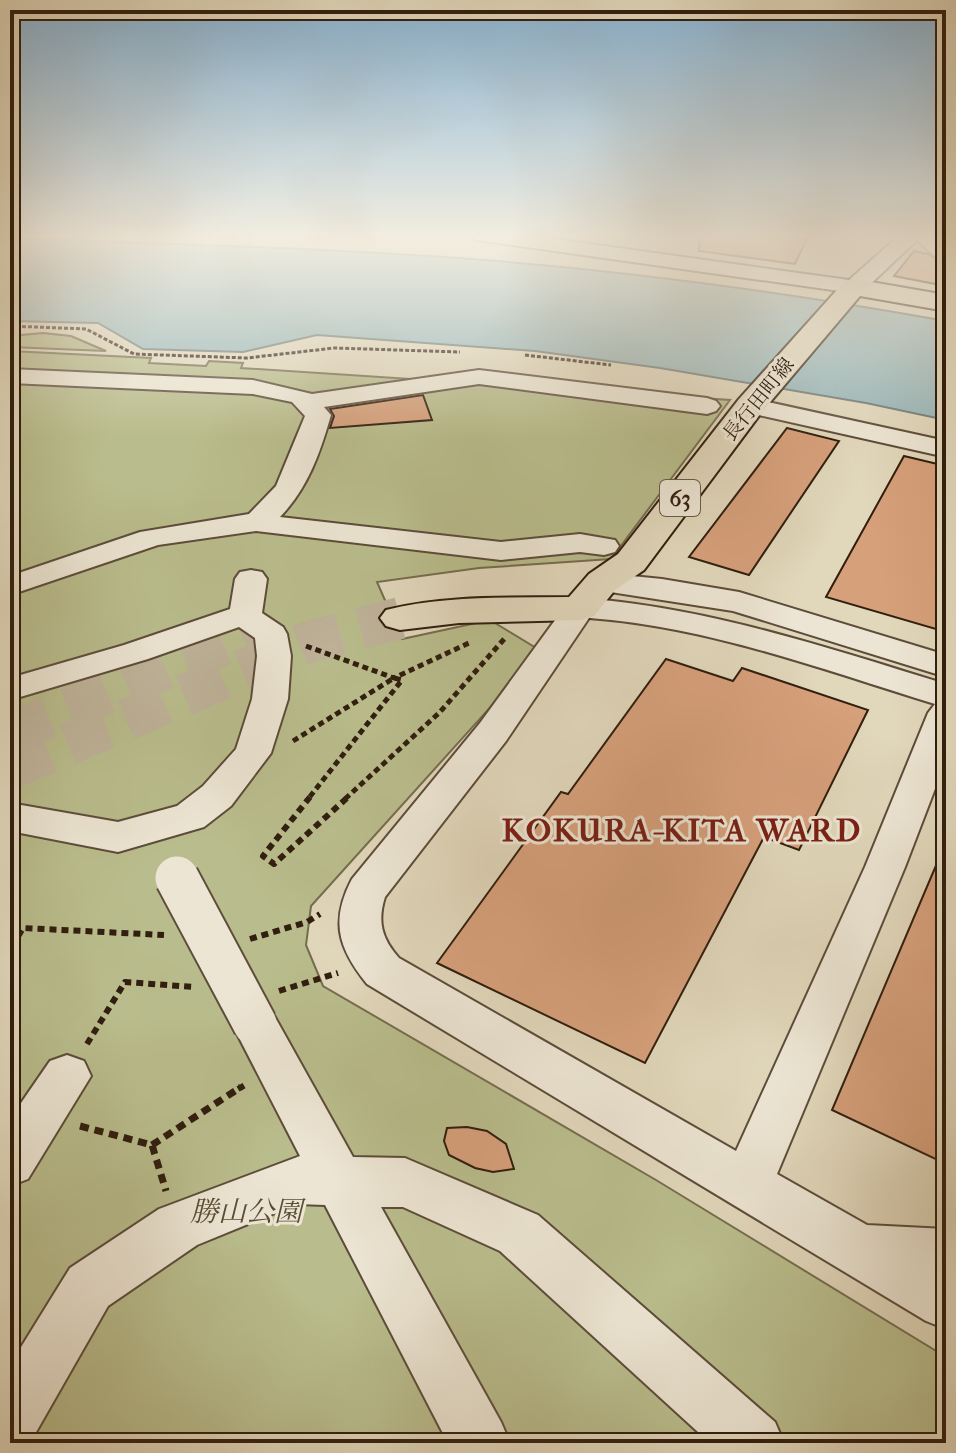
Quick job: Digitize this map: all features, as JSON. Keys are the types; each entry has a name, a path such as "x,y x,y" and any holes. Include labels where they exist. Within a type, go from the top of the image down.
{"main road":[{"name":"長行田町線","path":"596,579 631,562 750,406 841,302"},
{"path":"394,606 472,610 596,579"}],"street":[{"path":"10,376 253,387 300,396 318,415 306,454 267,528"},
{"path":"306,402 479,377 707,406"},
{"path":"750,406 946,449"},
{"path":"10,586 124,546 178,532 267,528 501,551 580,543 596,579 647,612 753,635 946,696"},
{"path":"19,827 118,837 190,817 217,796 253,753 270,699 274,656 258,625 251,579"},
{"path":"596,579 739,602 946,666"},
{"path":"596,579 493,732 367,890 358,921 360,940 383,971 946,1301"},
{"path":"10,689 136,652 226,619 258,625"},
{"path":"747,1185 885,867 946,713"},
{"path":"163,826 177,878 480,1443"},
{"path":"10,1162 67,1076"},
{"path":"10,1420 89,1287 178,1227 296,1180 405,1183 519,1233 754,1443"},
{"path":"863,1251 946,1256"}],"path":[{"path":"10,326 86,329 134,354 247,358 334,348 468,353"},
{"path":"522,355 612,366"},
{"path":"258,625 402,680 263,856 274,864 439,713 509,634"},
{"path":"291,743 394,678 478,639"},
{"path":"67,1076 118,995"},
{"path":"152,1145 267,1044"},
{"path":"40,1116 152,1145"},
{"path":"152,1145 178,1227"}],"green space":[{"path":"43,333 71,336 106,351 10,347 10,336"},
{"name":"勝山公園","path":"10,351 151,358 149,363 206,366 209,361 243,363 241,368 730,400 611,559 479,568 377,582 402,639 490,620 541,651 311,906 306,945 323,986 656,1180 946,1357 946,1443 10,1443"}],"water":[{"path":"10,302 830,302 946,321 946,420 866,403 660,368 535,351 317,335 243,352 143,349 98,323 10,321"}],"building":[{"path":"423,395 432,420 330,428 334,416 330,409"},
{"path":"787,428 839,441 749,575 689,557"},
{"path":"904,456 946,466 946,632 826,597"},
{"path":"666,659 733,681 742,668 868,710 799,850 764,837 645,1063 437,963 561,792 568,794"},
{"path":"946,842 946,1164 832,1110"},
{"path":"467,1127 487,1131 506,1144 514,1169 493,1172 475,1168 449,1155 444,1141 447,1128"}],"tunnel":[{"path":"10,769 309,642 400,618"},
{"path":"10,733 263,628"}],"district":[{"name":"KOKURA-KITA WARD","path":"682,830"}]}
